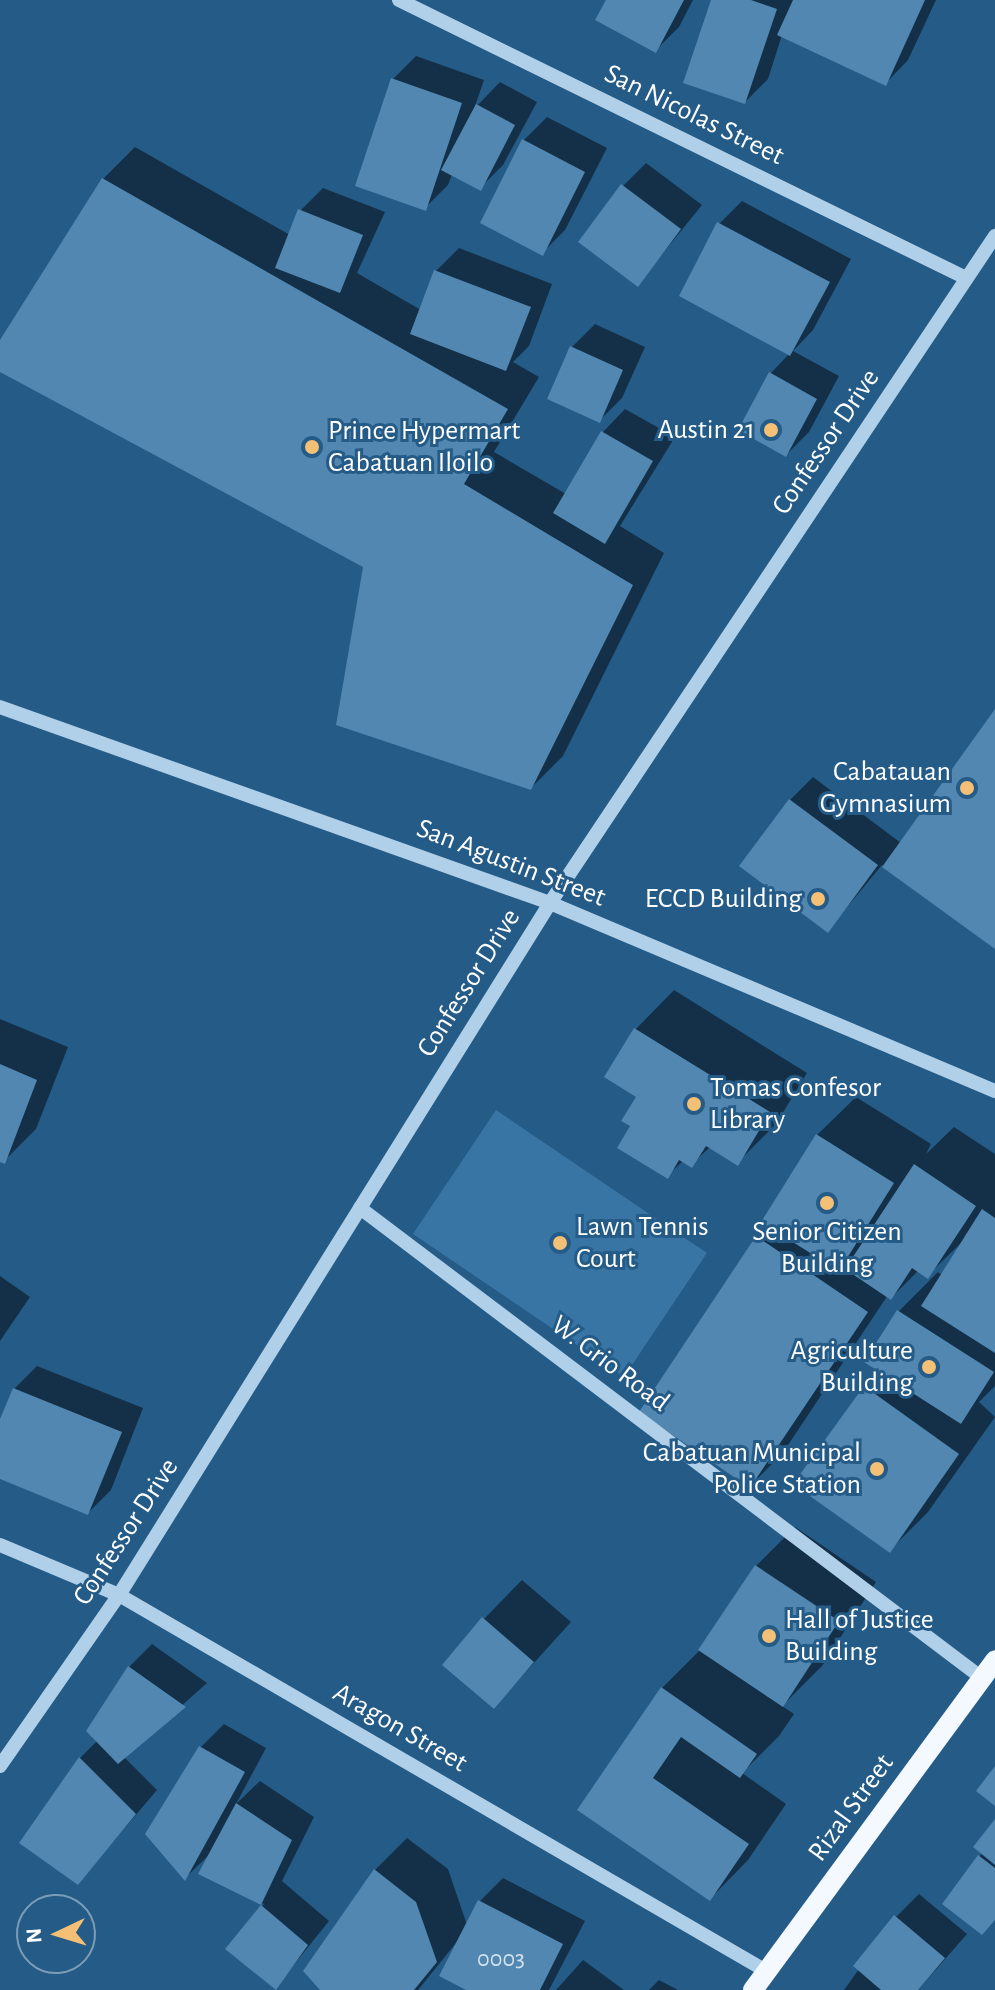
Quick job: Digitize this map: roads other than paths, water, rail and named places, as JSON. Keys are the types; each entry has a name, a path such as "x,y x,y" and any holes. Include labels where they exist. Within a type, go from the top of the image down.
{"main road":[{"name":"Rizal Street","path":"753,1990 995,1660"}],"street":[{"name":"San Nicolas Street","path":"399,0 966,278"},
{"name":"Confessor Drive","path":"0,1766 119,1595 550,903 995,236"},
{"name":"San Agustin Street","path":"0,707 550,903 995,1091"},
{"name":"W. Grio Road","path":"360,1208 982,1678"},
{"name":"Aragon Street","path":"0,1545 119,1595 766,1971"}],"place":[{"name":"Austin 21","path":"771,430"},
{"name":"Prince Hypermart Cabatuan Iloilo","path":"312,447"},
{"name":"Cabatauan Gymnasium","path":"967,788"},
{"name":"ECCD Building","path":"818,899"},
{"name":"Tomas Confesor Library","path":"694,1104"},
{"name":"Senior Citizen Building","path":"827,1203"},
{"name":"Lawn Tennis Court","path":"560,1243"},
{"name":"Agriculture Building","path":"929,1367"},
{"name":"Cabatuan Municipal Police Station","path":"877,1469"},
{"name":"Hall of Justice Building","path":"769,1636"}]}
